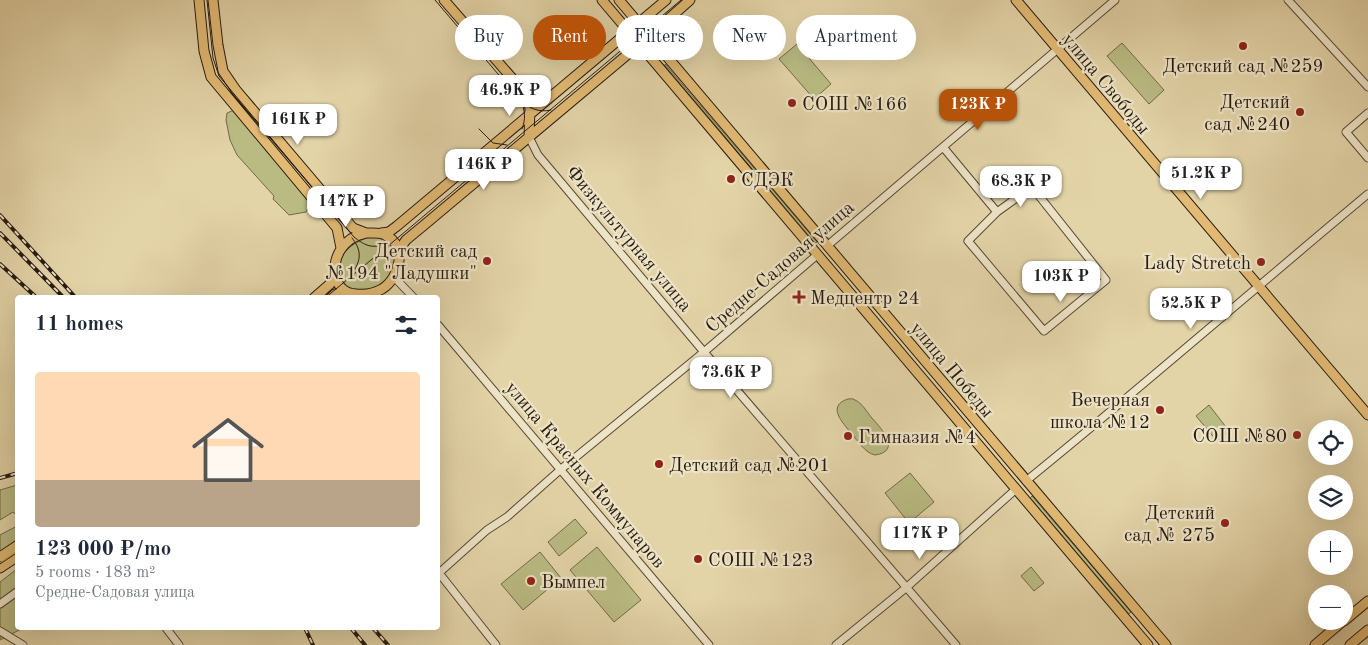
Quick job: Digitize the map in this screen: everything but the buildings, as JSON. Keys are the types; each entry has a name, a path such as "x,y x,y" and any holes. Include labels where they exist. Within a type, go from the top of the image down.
{"main road":[{"path":"199,0 204,51 211,77 337,228 341,248"},
{"path":"213,0 222,71 352,228 366,233"},
{"path":"444,0 525,93 530,108 529,137"},
{"path":"604,2 612,7 616,6 618,0"},
{"name":"улица Победы","path":"618,0 631,15"},
{"path":"649,15 666,0"},
{"path":"673,15 690,0"},
{"name":"улица Свободы","path":"1016,0 1368,415"},
{"name":"улица Победы","path":"604,2 616,16"},
{"path":"317,295 330,284 341,248 354,237 366,233 389,232 616,44"},
{"path":"662,70 660,62 662,60 665,58 671,61"},
{"path":"399,250 406,240 621,60"},
{"name":"улица Победы","path":"654,60 1148,645"},
{"name":"улица Победы","path":"671,61 1166,645"},
{"path":"334,273 339,286 354,294 374,292 383,288 394,277 400,263 399,250 392,239 381,233"},
{"name":"Средне-Садовая улица","path":"817,254 827,246"},
{"path":"334,295 348,292"},
{"path":"1016,489 1026,481"},
{"path":"0,557 15,547"},
{"path":"0,568 15,558"},
{"path":"1353,613 1368,601"},
{"path":"1126,619 1130,621 1136,619 1136,610"},
{"path":"1141,637 1143,628 1147,626 1151,628"},
{"path":"1315,645 1332,630"},
{"path":"1350,645 1368,630"}],"street":[{"name":"Средне-Садовая улица","path":"827,246 1115,0"},
{"path":"1288,0 1368,87"},
{"path":"1368,113 1346,132 1368,158"},
{"name":"Физкультурная улица","path":"529,137 538,155 704,352 956,645"},
{"path":"943,147 998,212"},
{"path":"1032,187 1106,280 1044,331 968,241 998,212 1032,187"},
{"path":"1026,481 1368,194"},
{"name":"Средне-Садовая улица","path":"440,573 487,530 507,517 560,470 704,352 817,254"},
{"path":"394,277 411,295"},
{"name":"улица Красных Коммунаров","path":"440,327 709,645"},
{"path":"836,645 907,587 1016,489"},
{"name":"Средне-Садовая улица","path":"440,575 496,645"},
{"path":"0,604 15,592"},
{"path":"168,630 179,645"},
{"path":"0,631 23,645"}],"green space":[{"path":"1122,43 1164,90 1149,104 1107,56"},
{"path":"796,45 796,60 811,60 831,84 814,99 780,60 786,60 786,53"},
{"path":"665,64 817,242 815,243"},
{"path":"234,110 269,154 293,178 311,203 306,212 289,215 273,199 274,196 237,155 230,140 226,120 227,113"},
{"path":"374,236 386,239 393,246 394,266 389,276 380,284 369,289 354,290 348,288 342,283 339,275 340,260 354,244"},
{"path":"853,399 860,403 884,432 888,444 887,449 883,453 875,455 868,452 841,420 838,415 838,406 841,402"},
{"path":"1209,405 1229,431 1217,441 1196,416"},
{"path":"910,473 934,502 909,523 885,493"},
{"path":"15,486 15,514 13,512 0,520 0,490"},
{"path":"1032,496 1131,612 1129,614 1030,498"},
{"path":"575,519 587,533 559,556 548,542"},
{"path":"15,527 15,543 0,554 0,535"},
{"path":"597,547 641,600 614,622 570,570"},
{"name":"Вымпел","path":"540,552 561,578 523,610 501,584"},
{"path":"1031,567 1044,583 1034,591 1021,576"},
{"path":"15,571 15,630 19,630 0,640 0,582"}],"tram line":[{"path":"207,0 213,58 219,76 354,237 369,246 386,243"},
{"path":"435,0 521,101 534,109 542,111 551,110"},
{"path":"329,295 681,0"},
{"path":"521,101 524,115 522,129"},
{"path":"479,129 493,143 507,145"},
{"path":"352,238 357,245 359,253 359,260 355,269"},
{"path":"0,564 15,554"}],"railway":[{"path":"0,215 73,295"},
{"path":"0,233 61,295"},
{"path":"0,264 34,295"},
{"path":"0,478 15,474"},
{"path":"306,630 313,645"},
{"path":"353,630 365,645"},
{"path":"375,630 388,645"}],"place":[{"name":"Детский сад №259","path":"1243,46"},
{"name":"СОШ №166","path":"792,103"},
{"name":"Детский сад №240","path":"1300,112"},
{"name":"СДЭК","path":"731,179"},
{"name":"Детский сад №194 \"Ладушки\"","path":"487,261"},
{"name":"Lady Stretch","path":"1261,262"},
{"name":"Медцентр 24","path":"799,297"},
{"name":"Вечерная школа №12","path":"1160,410"},
{"name":"СОШ №80","path":"1297,435"},
{"name":"Гимназия №4","path":"848,436"},
{"name":"Детский сад №201","path":"659,464"},
{"name":"Детский сад № 275","path":"1225,523"},
{"name":"СОШ №123","path":"698,559"},
{"name":"Вымпел","path":"531,581"}]}
